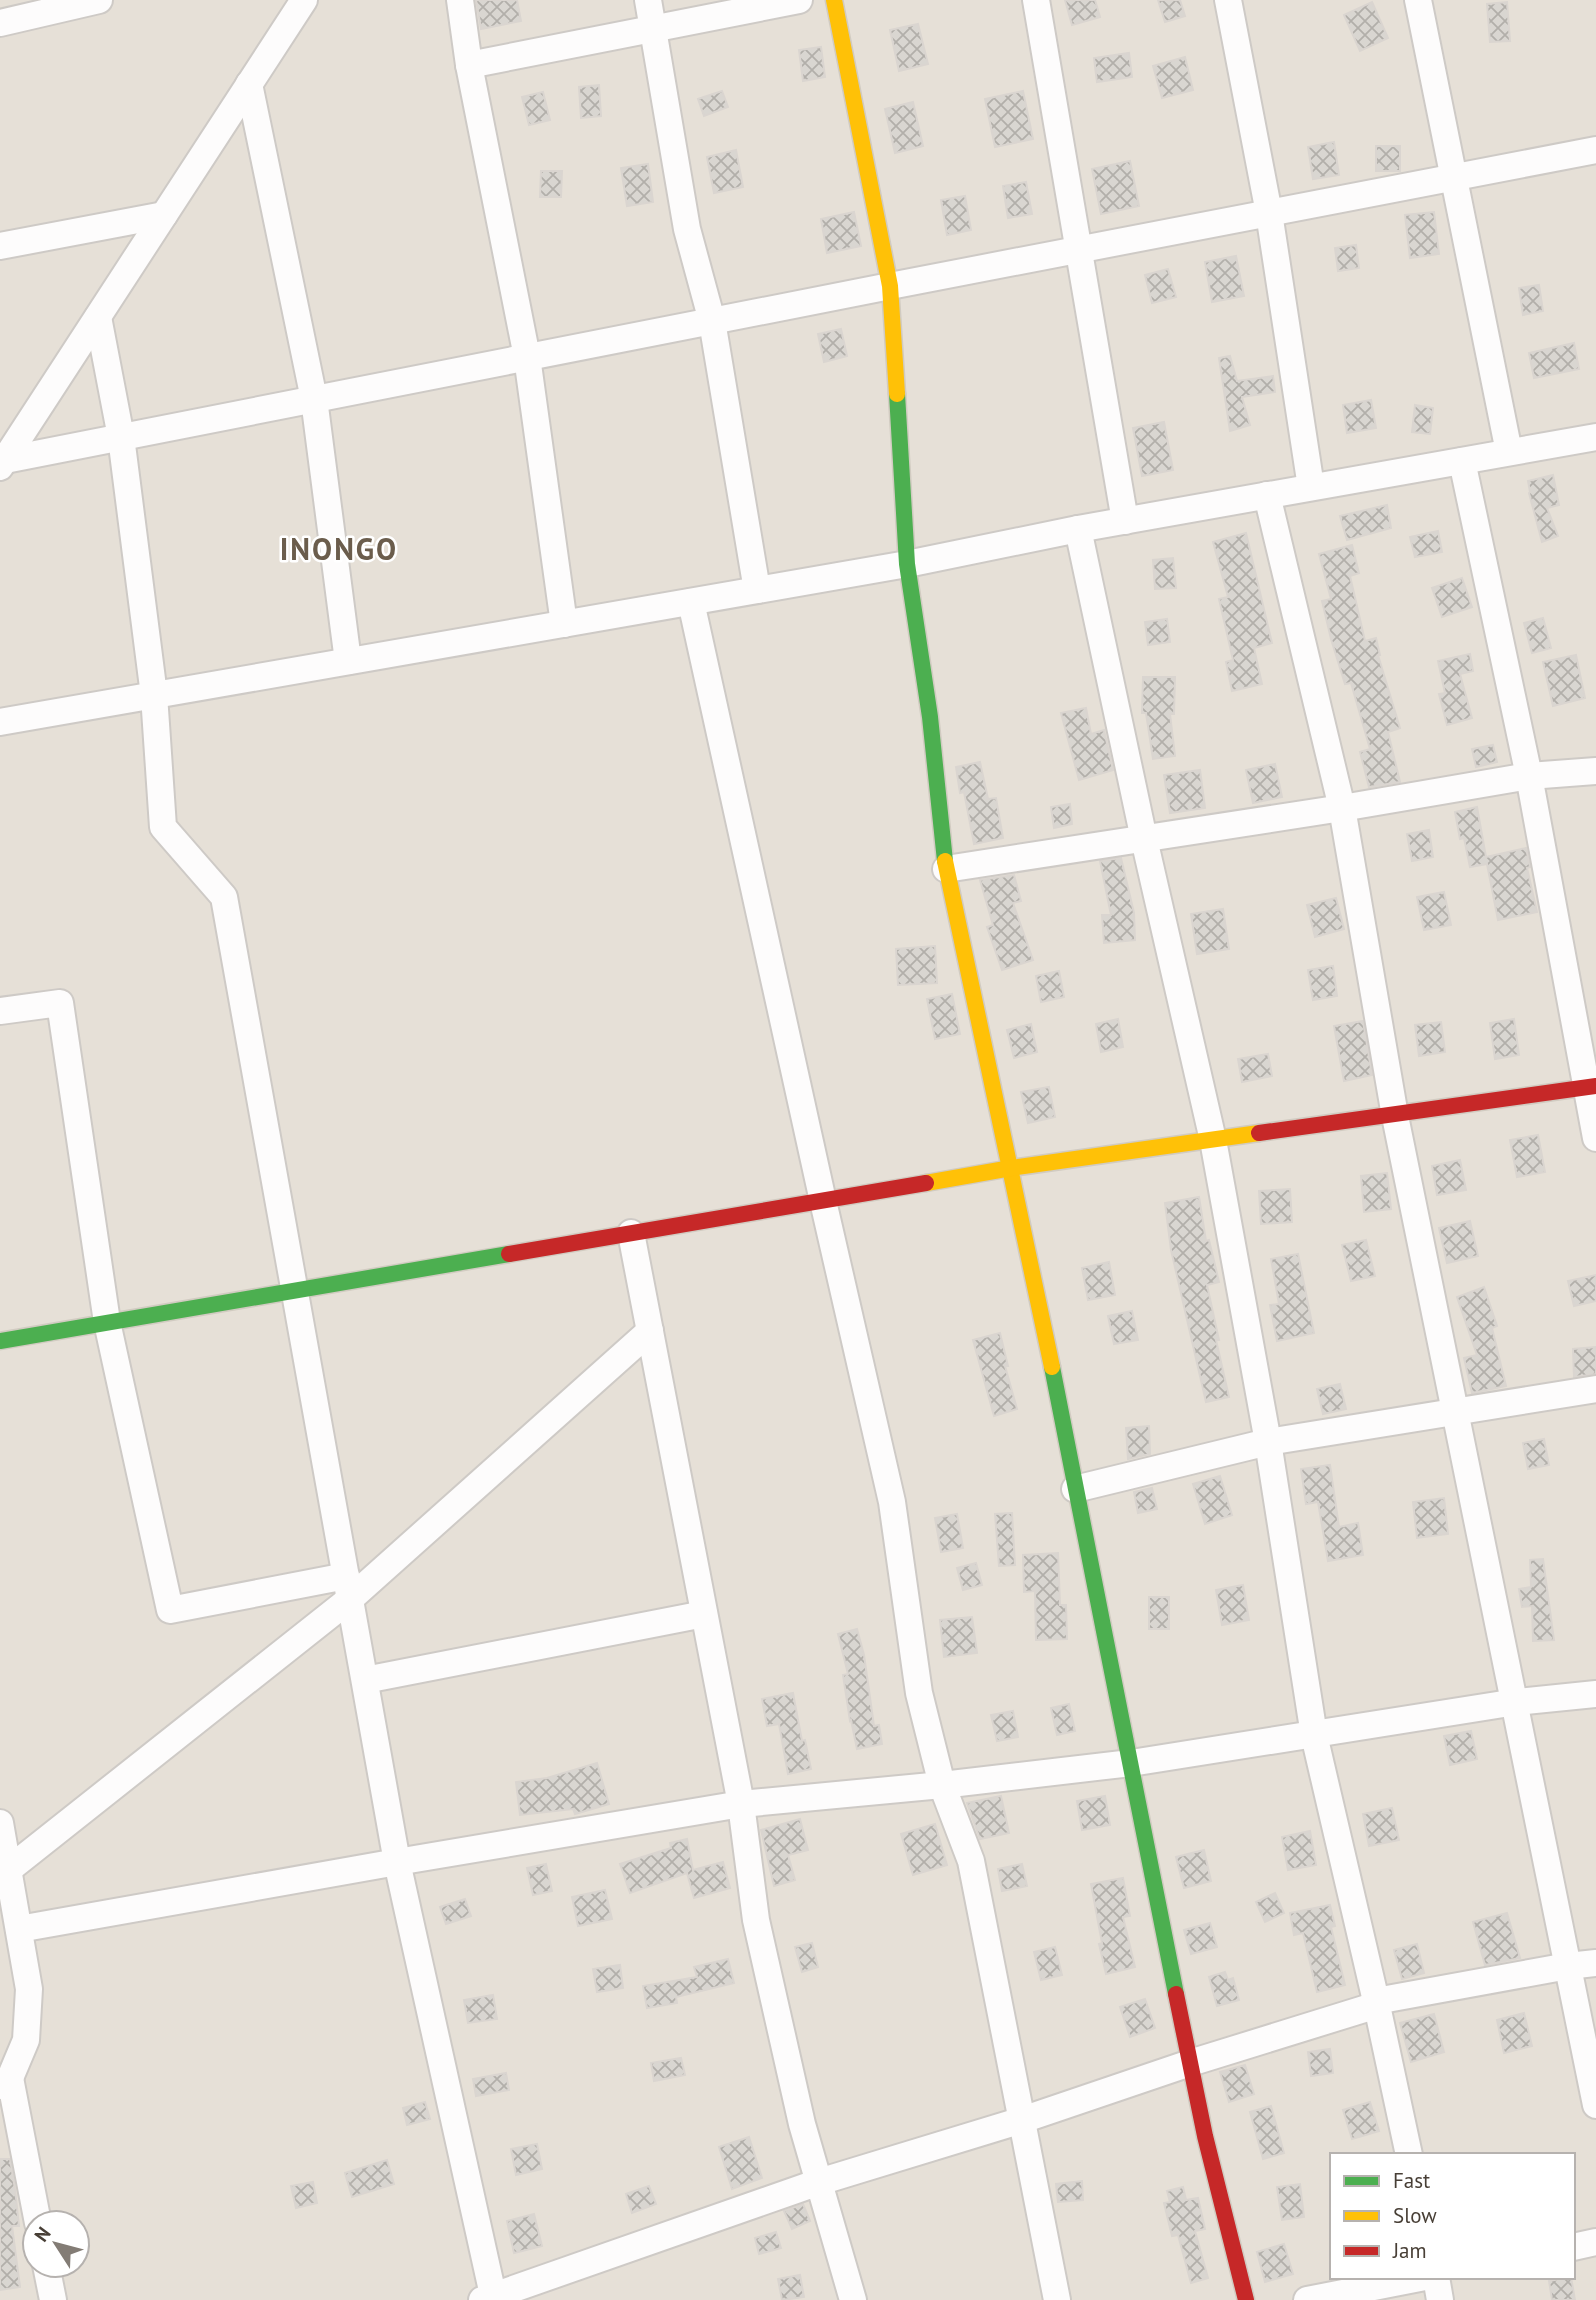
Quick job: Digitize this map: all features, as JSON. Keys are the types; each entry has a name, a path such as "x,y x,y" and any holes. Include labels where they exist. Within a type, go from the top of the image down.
{"street":[{"path":"0,23 99,0"},
{"path":"2,463 304,0"},
{"path":"460,0 469,65 527,357 564,624"},
{"path":"648,0 687,229 712,321 757,590"},
{"path":"469,65 799,0"},
{"path":"834,0 890,286 907,564 930,717 946,869 1011,1168 1205,2136 1246,2300"},
{"path":"1036,0 1125,521"},
{"path":"1227,0 1269,213 1311,487"},
{"path":"1418,0 1509,452"},
{"path":"249,85 314,399 348,661"},
{"path":"2,463 527,357 1596,150"},
{"path":"0,246 164,215"},
{"path":"98,317 121,437 154,695 163,827 224,897 397,1862 488,2297 819,2182 1022,2120 1376,2003 1596,1963"},
{"path":"0,722 907,564 1078,529 1596,437"},
{"path":"1462,461 1591,1087 1596,1138"},
{"path":"1268,495 1342,808 1395,1116 1596,2105"},
{"path":"1078,529 1144,839 1213,1140 1268,1442 1314,1735 1409,2153"},
{"path":"691,602 822,1201 892,1502 919,1693 942,1785 971,1861 1057,2300"},
{"path":"946,869 1342,808 1529,776 1596,771"},
{"path":"0,1011 60,1003 107,1322 170,1610 348,1587"},
{"path":"0,1341 1011,1168 1591,1087"},
{"path":"631,1233 741,1804 756,1920 802,2124 853,2300"},
{"path":"8,1870 650,1331"},
{"path":"1075,1489 1268,1442 1596,1389"},
{"path":"365,1681 704,1614"},
{"path":"19,1929 741,1804 942,1785 1130,1763 1516,1702 1596,1694"},
{"path":"0,1823 29,1989 26,2040 5,2082 35,2209"},
{"path":"1575,2247 1596,2242"},
{"path":"48,2279 52,2300"},
{"path":"1307,2300 1414,2279"},
{"path":"1436,2279 1440,2300"}],"shaded area":[{"path":"0,0 1596,0 1596,2300 0,2300"}],"building":[{"path":"476,0 517,0 521,21 481,29"},
{"path":"1065,0 1095,0 1100,17 1072,25"},
{"path":"1158,0 1180,0 1185,16 1165,22"},
{"path":"1372,2 1388,38 1360,51 1344,15"},
{"path":"1507,2 1510,41 1490,42 1487,4"},
{"path":"918,24 928,64 899,71 890,30"},
{"path":"821,47 825,77 803,81 799,50"},
{"path":"1129,53 1132,77 1097,82 1094,58"},
{"path":"1185,57 1193,90 1162,98 1153,66"},
{"path":"599,85 601,116 581,118 579,87"},
{"path":"722,91 728,107 704,116 698,99"},
{"path":"1023,91 1033,139 995,147 985,99"},
{"path":"543,92 550,120 529,125 522,97"},
{"path":"913,102 923,146 895,153 885,109"},
{"path":"1334,142 1339,175 1313,179 1308,147"},
{"path":"1376,146 1400,146 1400,171 1376,171"},
{"path":"736,150 743,187 714,193 707,157"},
{"path":"1130,161 1139,206 1101,214 1092,169"},
{"path":"648,164 653,202 627,206 621,168"},
{"path":"541,171 562,171 561,197 540,197"},
{"path":"1026,182 1032,214 1008,218 1003,186"},
{"path":"965,196 971,230 947,235 941,200"},
{"path":"854,212 861,246 827,253 821,219"},
{"path":"1434,212 1439,254 1410,258 1405,215"},
{"path":"1356,245 1359,268 1338,271 1335,248"},
{"path":"1236,256 1244,296 1212,302 1205,262"},
{"path":"1168,269 1176,297 1152,303 1145,275"},
{"path":"1539,285 1543,311 1523,315 1519,288"},
{"path":"841,329 847,356 824,362 818,334"},
{"path":"1574,343 1579,369 1534,378 1529,353"},
{"path":"1230,356 1237,381 1273,376 1275,392 1242,397 1250,425 1230,431 1219,358"},
{"path":"1371,400 1376,428 1347,433 1343,405"},
{"path":"1415,405 1433,408 1430,434 1412,432"},
{"path":"1164,422 1173,470 1142,476 1133,428"},
{"path":"1553,475 1559,505 1547,508 1558,536 1542,542 1528,481"},
{"path":"1387,505 1391,528 1347,540 1340,516"},
{"path":"1438,531 1442,552 1415,557 1410,537"},
{"path":"1246,533 1272,643 1254,648 1262,684 1232,691 1226,662 1233,660 1219,599 1228,597 1213,542"},
{"path":"1352,545 1359,573 1350,576 1365,641 1376,638 1378,655 1400,728 1388,732 1400,782 1369,787 1360,752 1370,749 1351,683 1345,684 1322,601 1331,599 1319,554"},
{"path":"1173,558 1176,588 1155,589 1153,560"},
{"path":"1462,578 1472,607 1442,617 1432,588"},
{"path":"1543,618 1551,648 1532,653 1524,623"},
{"path":"1167,619 1170,642 1148,645 1145,622"},
{"path":"1470,654 1473,671 1460,674 1472,718 1447,725 1439,694 1445,693 1438,661"},
{"path":"1576,655 1585,698 1553,706 1543,662"},
{"path":"1143,677 1175,677 1174,714 1170,714 1175,756 1153,759 1146,713 1142,713"},
{"path":"1086,708 1091,734 1104,730 1113,770 1079,780 1061,713"},
{"path":"1493,745 1497,762 1476,767 1472,749"},
{"path":"980,762 988,799 996,798 1003,838 974,844 956,767"},
{"path":"1275,764 1282,797 1253,803 1246,770"},
{"path":"1200,770 1205,808 1170,813 1164,775"},
{"path":"1070,804 1072,824 1054,828 1051,807"},
{"path":"1477,807 1486,857 1526,848 1530,867 1527,868 1537,912 1498,920 1487,864 1470,867 1464,838 1460,839 1455,812"},
{"path":"1429,830 1433,857 1412,861 1407,834"},
{"path":"1121,858 1134,913 1135,940 1104,943 1102,915 1111,915 1100,861"},
{"path":"1014,875 1021,901 1013,903 1033,960 1002,970 987,927 993,925 980,880"},
{"path":"1444,892 1451,925 1424,930 1417,897"},
{"path":"1336,898 1344,929 1315,937 1307,905"},
{"path":"1223,909 1229,949 1197,954 1191,914"},
{"path":"935,946 937,983 898,985 896,949"},
{"path":"1333,966 1337,996 1313,1000 1308,970"},
{"path":"1059,971 1064,997 1041,1002 1036,976"},
{"path":"952,994 960,1034 935,1039 927,999"},
{"path":"1118,1019 1123,1047 1101,1052 1096,1024"},
{"path":"1514,1019 1519,1055 1495,1059 1490,1023"},
{"path":"1363,1021 1372,1075 1344,1081 1334,1026"},
{"path":"1441,1022 1445,1052 1419,1056 1415,1025"},
{"path":"1031,1024 1037,1052 1014,1058 1007,1030"},
{"path":"1268,1054 1272,1076 1242,1082 1238,1059"},
{"path":"1049,1087 1055,1117 1028,1123 1021,1092"},
{"path":"1538,1135 1545,1172 1517,1177 1510,1140"},
{"path":"1460,1160 1466,1190 1437,1195 1432,1166"},
{"path":"1387,1173 1391,1209 1364,1212 1361,1176"},
{"path":"1290,1189 1292,1222 1261,1224 1259,1191"},
{"path":"1199,1197 1206,1241 1209,1240 1219,1282 1207,1285 1229,1397 1206,1402 1171,1250 1165,1203"},
{"path":"1470,1221 1478,1256 1447,1263 1439,1228"},
{"path":"1366,1240 1375,1276 1351,1281 1342,1245"},
{"path":"1298,1254 1314,1333 1277,1341 1270,1305 1279,1304 1271,1259"},
{"path":"1109,1262 1115,1295 1088,1300 1082,1268"},
{"path":"1596,1275 1596,1301 1574,1306 1568,1281"},
{"path":"1484,1287 1497,1326 1492,1328 1506,1386 1472,1393 1464,1358 1477,1355 1457,1297"},
{"path":"1132,1311 1138,1340 1114,1344 1108,1316"},
{"path":"1000,1333 1008,1366 1005,1366 1017,1409 994,1416 973,1340"},
{"path":"1596,1347 1596,1374 1574,1377 1573,1349"},
{"path":"1340,1384 1346,1409 1323,1414 1317,1389"},
{"path":"1149,1426 1150,1454 1128,1459 1126,1428"},
{"path":"1544,1439 1549,1465 1528,1469 1523,1443"},
{"path":"1330,1465 1339,1527 1358,1523 1363,1555 1328,1561 1318,1502 1306,1504 1301,1469"},
{"path":"1220,1476 1232,1515 1205,1524 1193,1484"},
{"path":"1152,1488 1157,1509 1138,1513 1134,1492"},
{"path":"1444,1498 1448,1534 1417,1538 1413,1502"},
{"path":"1012,1513 1015,1565 999,1566 995,1514"},
{"path":"957,1514 963,1548 941,1552 935,1518"},
{"path":"1058,1553 1060,1605 1066,1605 1067,1639 1036,1640 1035,1591 1024,1592 1023,1555"},
{"path":"1543,1559 1554,1640 1533,1641 1532,1606 1522,1607 1519,1589 1531,1587 1530,1560"},
{"path":"976,1563 982,1585 963,1590 957,1568"},
{"path":"1243,1585 1249,1620 1222,1625 1216,1590"},
{"path":"1149,1597 1169,1597 1169,1629 1149,1629"},
{"path":"972,1617 977,1653 944,1657 940,1620"},
{"path":"857,1629 864,1655 874,1726 879,1725 882,1744 857,1749 843,1675 848,1674 838,1634"},
{"path":"793,1693 802,1741 805,1740 811,1769 788,1774 779,1724 767,1726 762,1699"},
{"path":"1069,1704 1075,1731 1057,1735 1051,1708"},
{"path":"1013,1711 1018,1737 997,1741 991,1715"},
{"path":"1471,1731 1477,1759 1450,1765 1444,1736"},
{"path":"597,1763 609,1804 575,1814 573,1809 520,1815 516,1782 547,1778"},
{"path":"1001,1796 1009,1833 980,1839 967,1803"},
{"path":"1105,1796 1110,1825 1082,1830 1077,1801"},
{"path":"1392,1808 1399,1840 1369,1846 1363,1814"},
{"path":"800,1819 808,1850 788,1855 795,1880 774,1886 761,1830"},
{"path":"935,1824 947,1865 913,1875 901,1834"},
{"path":"1310,1831 1316,1865 1288,1870 1282,1837"},
{"path":"687,1839 693,1870 723,1862 730,1888 694,1898 687,1873 630,1893 620,1864 671,1848 670,1843"},
{"path":"1204,1850 1211,1881 1184,1888 1176,1857"},
{"path":"546,1864 552,1891 533,1895 527,1868"},
{"path":"1022,1864 1027,1886 1002,1891 998,1869"},
{"path":"1123,1878 1130,1916 1123,1917 1135,1967 1106,1974 1091,1884"},
{"path":"605,1890 612,1919 578,1926 572,1897"},
{"path":"1275,1893 1284,1913 1265,1922 1256,1902"},
{"path":"465,1899 471,1916 446,1924 440,1907"},
{"path":"1330,1905 1335,1926 1331,1927 1345,1985 1317,1992 1303,1933 1294,1935 1290,1913"},
{"path":"1507,1913 1520,1958 1485,1965 1473,1922"},
{"path":"1210,1923 1217,1947 1191,1954 1184,1930"},
{"path":"812,1943 818,1967 802,1972 795,1947"},
{"path":"1417,1944 1424,1973 1402,1979 1394,1950"},
{"path":"1055,1947 1062,1975 1041,1980 1034,1952"},
{"path":"728,1959 734,1983 676,1997 677,2003 647,2008 643,1986 697,1977 694,1967"},
{"path":"620,1965 623,1988 597,1992 593,1969"},
{"path":"1225,1972 1228,1980 1233,1978 1239,2000 1217,2006 1209,1977"},
{"path":"493,1995 497,2019 468,2023 464,2000"},
{"path":"1145,1999 1155,2028 1130,2037 1120,2007"},
{"path":"1524,2013 1532,2046 1504,2053 1497,2020"},
{"path":"1434,2014 1444,2052 1411,2062 1400,2023"},
{"path":"1330,2049 1333,2073 1311,2076 1308,2052"},
{"path":"681,2058 685,2075 654,2081 651,2063"},
{"path":"1245,2065 1254,2094 1229,2102 1220,2072"},
{"path":"506,2073 509,2090 476,2096 473,2079"},
{"path":"425,2102 430,2119 407,2125 403,2108"},
{"path":"1370,2102 1379,2131 1352,2139 1343,2110"},
{"path":"1271,2106 1284,2153 1263,2159 1250,2112"},
{"path":"749,2137 762,2178 732,2189 719,2147"},
{"path":"537,2144 542,2169 516,2175 511,2149"},
{"path":"0,2159 10,2159 15,2189 19,2226 12,2226 20,2287 0,2290"},
{"path":"387,2160 394,2184 352,2197 345,2173"},
{"path":"1082,2181 1083,2200 1058,2202 1056,2184"},
{"path":"313,2182 317,2203 296,2208 291,2186"},
{"path":"1300,2184 1304,2217 1282,2220 1277,2187"},
{"path":"649,2186 656,2204 632,2213 626,2194"},
{"path":"1183,2187 1186,2200 1198,2198 1205,2229 1195,2231 1208,2278 1191,2283 1178,2235 1172,2236 1164,2203 1170,2202 1167,2191"},
{"path":"803,2204 810,2221 792,2229 784,2211"},
{"path":"534,2214 542,2246 514,2253 507,2221"},
{"path":"776,2232 781,2248 759,2254 755,2238"},
{"path":"1284,2244 1293,2274 1265,2282 1257,2252"},
{"path":"800,2275 804,2297 782,2300 778,2279"},
{"path":"1571,2279 1575,2300 1552,2300 1549,2281"}],"traffic: fast":[{"path":"897,394 907,564 930,717 945,861"},
{"path":"0,1341 509,1254"},
{"path":"1052,1367 1176,1994"}],"traffic: slow":[{"path":"834,0 890,286 897,394"},
{"path":"945,861 1052,1367"},
{"path":"926,1183 1011,1168 1259,1133"}],"traffic: jam":[{"path":"1259,1133 1596,1086"},
{"path":"509,1254 926,1183"},
{"path":"1176,1994 1205,2136 1246,2300"}],"district":[{"name":"INONGO","path":"339,548"}]}
